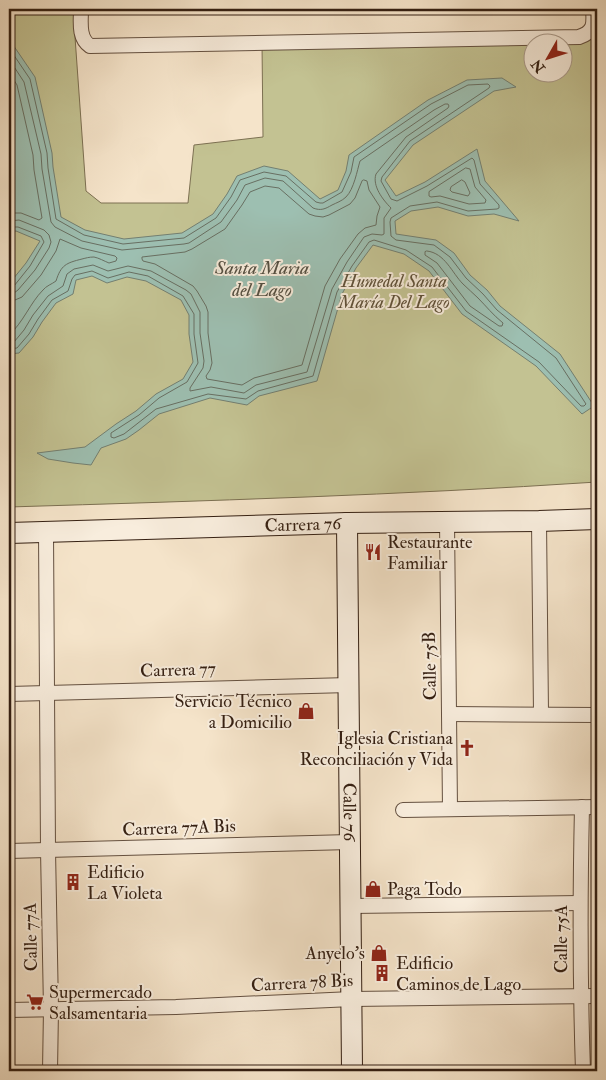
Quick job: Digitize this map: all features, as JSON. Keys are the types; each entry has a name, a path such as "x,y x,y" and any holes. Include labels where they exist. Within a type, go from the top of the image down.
{"main road":[{"name":"Carrera 76","path":"9,533 347,523 597,519"},
{"name":"Calle 76","path":"347,523 352,1071"}],"street":[{"path":"81,9 82,36 85,43 90,46 579,37 589,32 594,16"},
{"name":"Calle 75B","path":"447,521 450,809"},
{"path":"539,521 541,714"},
{"name":"Calle 77A","path":"46,532 50,1071"},
{"name":"Carrera 77","path":"9,694 349,684"},
{"path":"449,714 597,715"},
{"name":"Calle 75A","path":"582,807 580,996 583,1071"},
{"path":"404,810 597,807"},
{"name":"Carrera 77A Bis","path":"9,851 350,842"},
{"path":"350,906 580,903"},
{"name":"Carrera 78 Bis","path":"9,1010 165,1008 352,999 597,996"}],"green space":[{"name":"Humedal Santa María Del Lago","path":"9,9 73,9 86,191 101,203 188,203 194,145 263,137 262,44 524,39 524,82 574,82 574,37 597,37 597,482 230,500 9,507"}],"water":[{"name":"Santa Maria del Lago","path":"9,39 35,77 52,153 61,217 85,230 124,239 182,233 213,214 237,176 264,166 288,171 320,199 338,190 346,171 349,155 428,100 467,80 502,78 516,87 494,91 413,145 385,180 396,196 425,182 477,149 485,181 519,221 494,214 468,216 438,207 411,211 395,221 396,234 436,240 454,253 470,275 487,290 500,306 560,354 594,406 582,414 536,366 462,314 429,271 404,254 373,245 356,268 342,294 317,381 259,396 247,405 210,398 159,414 126,439 101,448 91,465 48,459 37,453 85,447 136,411 156,394 183,379 193,362 189,334 189,315 181,300 146,281 127,277 107,283 92,276 76,280 73,294 56,303 33,337 19,353 9,354 9,284 26,263 40,241 16,231 9,232"}],"place":[{"name":"Restaurante Familiar","path":"373,552"},
{"name":"Servicio Técnico a Domicilio","path":"306,711"},
{"name":"Iglesia Cristiana Reconciliación y Vida","path":"467,748"},
{"name":"Edificio La Violeta","path":"73,882"},
{"name":"Paga Todo","path":"373,889"},
{"name":"Anyelo's","path":"379,953"},
{"name":"Edificio Caminos de Lago","path":"382,973"},
{"name":"Supermercado Salsamentaria","path":"35,1002"}]}
